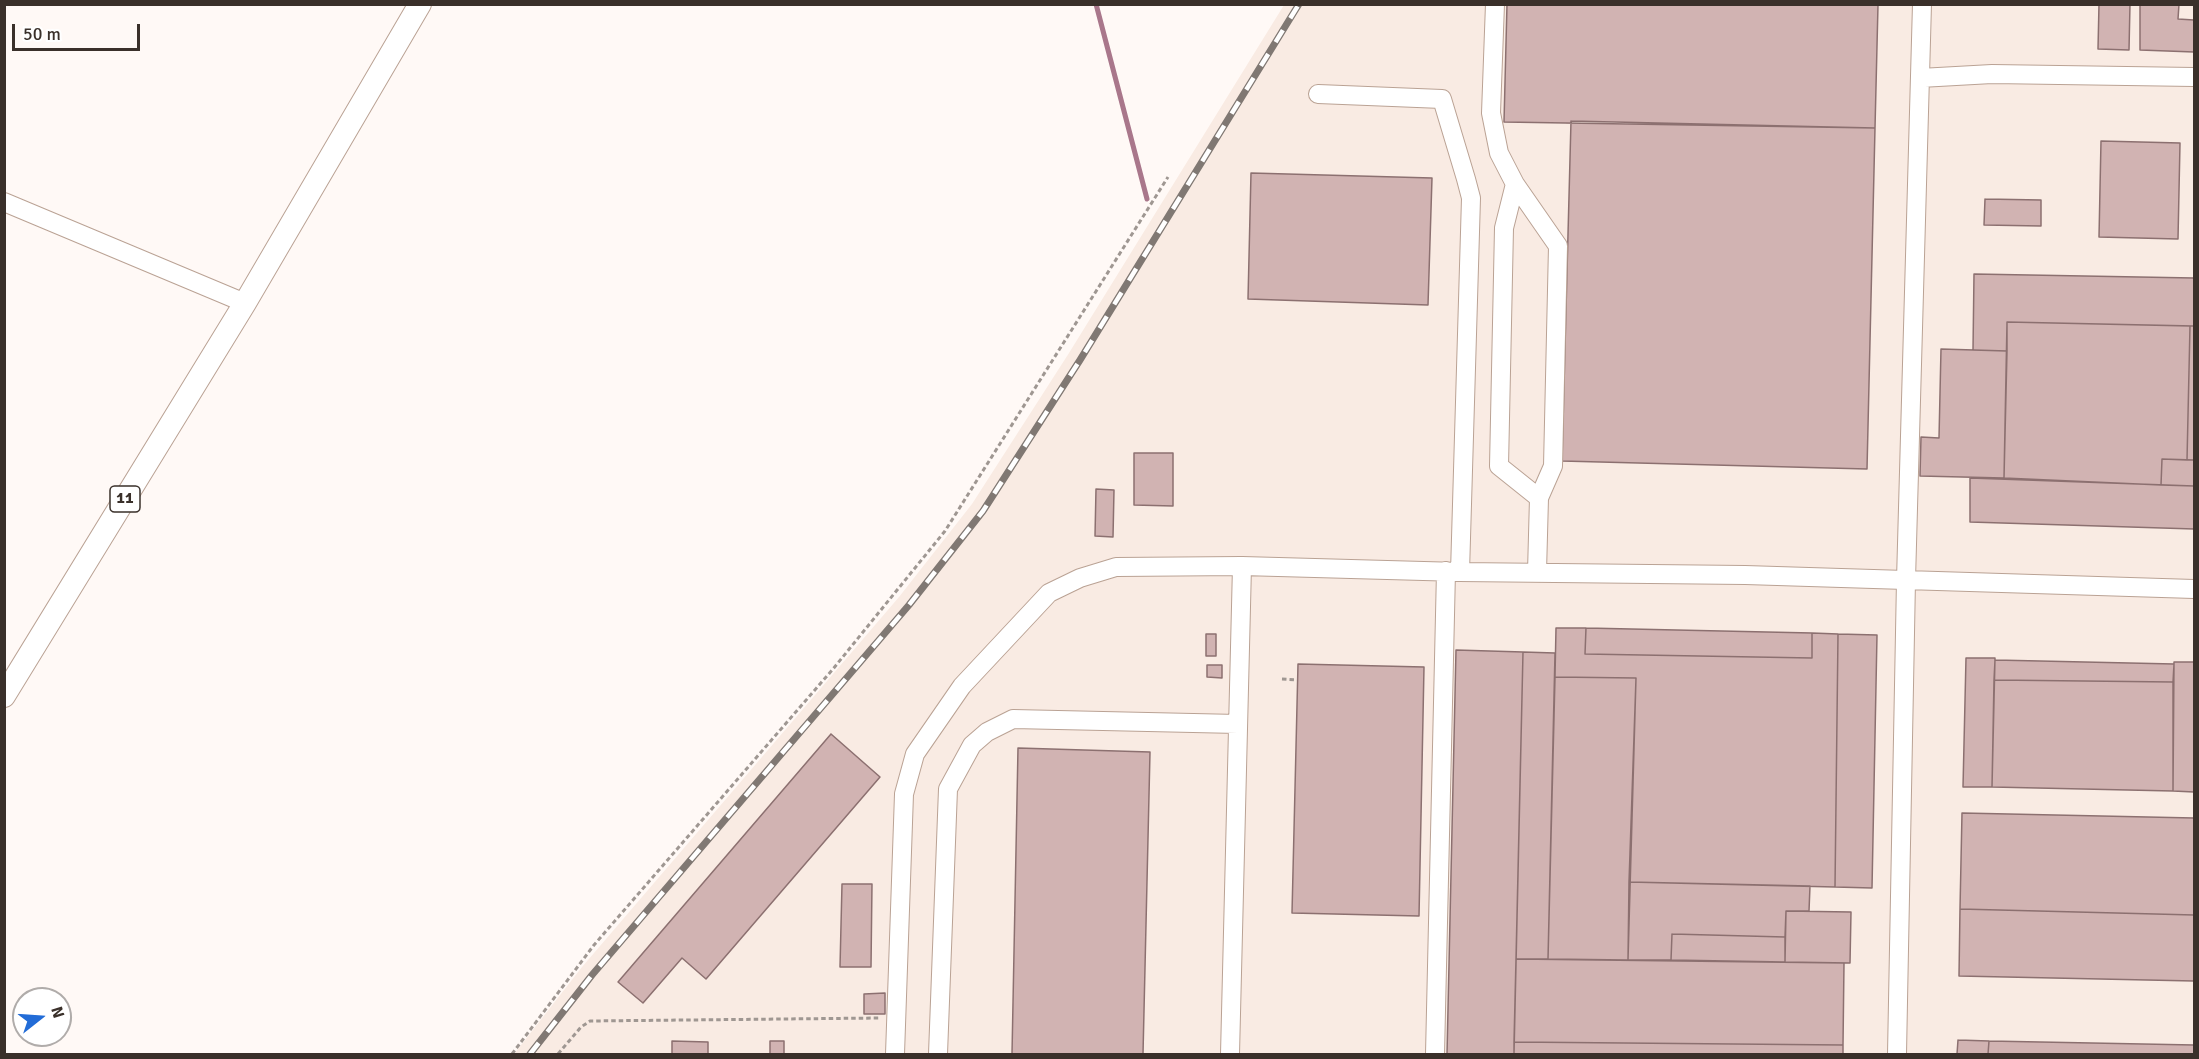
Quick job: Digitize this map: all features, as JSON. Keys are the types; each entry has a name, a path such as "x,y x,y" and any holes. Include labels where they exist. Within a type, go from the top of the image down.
{"main road":[{"name":"11","path":"4,696 245,303 420,4"}],"street":[{"path":"1495,4 1491,112 1499,153 1515,184 1558,246 1553,466 1539,498 1537,572"},
{"path":"1897,1054 1906,580 1922,4"},
{"path":"1920,78 1992,74 2194,77"},
{"path":"1318,94 1442,99 1471,198 1453,572 1435,1054"},
{"path":"1515,184 1504,228 1499,466 1539,498"},
{"path":"4,202 245,303"},
{"path":"895,1054 904,794 915,754 962,686 1049,593 1080,578 1116,567 1242,566 1453,572 1745,575 2194,589"},
{"path":"1230,1054 1242,566"},
{"path":"938,1054 948,789 972,745 987,732 1013,719 1238,724"}],"path":[{"path":"512,1054 594,945 840,660 945,531 1168,177"},
{"path":"1282,679 1298,680"},
{"path":"558,1054 581,1027 590,1021 896,1018"}],"shaded area":[{"path":"1284,5 2194,5 2194,1054 514,1054 582,967 899,597 972,504 1069,353"}],"building":[{"path":"1507,4 1878,5 1875,128 1504,122"},
{"path":"2099,4 2130,4 2129,50 2098,49"},
{"path":"2140,4 2179,4 2178,19 2194,20 2194,52 2140,50"},
{"path":"1571,121 1875,128 1867,469 1562,461"},
{"path":"2101,141 2180,143 2178,239 2099,237"},
{"path":"1251,173 1432,178 1428,305 1248,299"},
{"path":"1985,199 2041,200 2041,226 1984,225"},
{"path":"1974,274 2194,278 2194,326 2007,322 2007,351 1973,350"},
{"path":"2007,322 2190,326 2187,460 2162,459 2161,485 2004,478"},
{"path":"2190,326 2194,326 2194,460 2187,460"},
{"path":"1941,349 2007,351 2004,478 1920,476 1921,437 1939,438"},
{"path":"1134,453 1173,453 1173,506 1134,505"},
{"path":"2162,459 2194,460 2194,486 2161,485"},
{"path":"1970,478 2194,486 2194,529 1970,522"},
{"path":"1096,489 1114,490 1113,537 1095,536"},
{"path":"1556,628 1586,628 1585,654 1812,658 1812,633 1838,634 1835,887 1629,882 1636,678 1555,677"},
{"path":"1586,628 1812,633 1812,658 1585,654"},
{"path":"1206,634 1216,634 1216,656 1206,656"},
{"path":"1838,634 1877,635 1872,888 1835,887"},
{"path":"1456,650 1523,652 1514,1054 1447,1054"},
{"path":"1523,652 1555,653 1548,959 1516,959"},
{"path":"1966,658 1995,658 1992,787 1963,787"},
{"path":"1995,660 2174,664 2173,682 1994,680"},
{"path":"2174,662 2194,662 2194,792 2173,791"},
{"path":"1298,664 1424,667 1419,916 1292,913"},
{"path":"1207,665 1222,665 1222,678 1207,677"},
{"path":"1555,677 1636,678 1628,960 1548,959"},
{"path":"1994,680 2173,682 2173,791 1992,787"},
{"path":"831,734 880,777 706,979 682,958 643,1003 618,982"},
{"path":"1018,748 1150,752 1143,1054 1012,1054"},
{"path":"1962,813 2194,818 2194,915 1960,909"},
{"path":"1629,882 1810,886 1809,911 1786,911 1785,937 1672,934 1671,960 1628,960"},
{"path":"842,884 872,884 871,967 840,967"},
{"path":"1960,909 2194,915 2194,981 1959,976"},
{"path":"1786,911 1851,912 1850,963 1785,962"},
{"path":"1672,934 1785,937 1785,962 1671,960"},
{"path":"1516,959 1844,963 1843,1045 1514,1042"},
{"path":"885,993 885,1014 864,1014 864,994"},
{"path":"1958,1040 1989,1041 1988,1054 1957,1054"},
{"path":"672,1041 708,1042 708,1054 672,1054"},
{"path":"770,1041 784,1041 784,1054 770,1054"},
{"path":"1989,1041 2194,1045 2194,1054 1988,1054"},
{"path":"1514,1042 1843,1045 1843,1054 1514,1054"}],"waterway":[{"path":"1096,4 1147,199"}],"railway":[{"path":"530,1054 592,975 909,605 983,511 1080,360 1299,4"}]}
